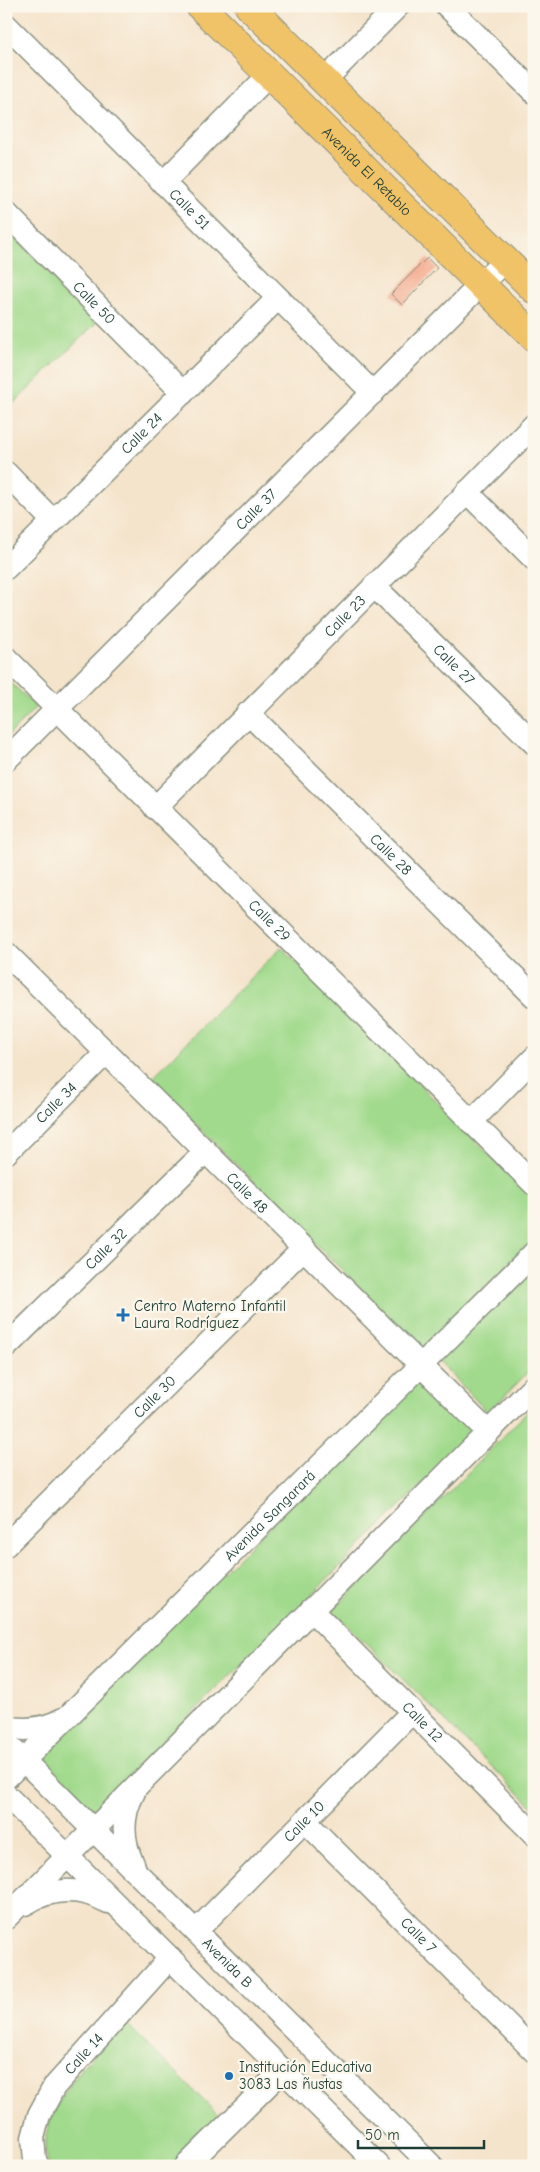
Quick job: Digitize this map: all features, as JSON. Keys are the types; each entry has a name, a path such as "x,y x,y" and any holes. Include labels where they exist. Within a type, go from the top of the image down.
{"main road":[{"name":"Avenida El Retablo","path":"200,6 534,337"},
{"path":"249,6 534,288"}],"street":[{"path":"324,81 398,6"},
{"path":"447,6 534,92"},
{"name":"Calle 51","path":"6,26 373,393"},
{"path":"163,183 269,75"},
{"name":"Calle 50","path":"6,213 183,393"},
{"name":"Calle 37","path":"6,760 505,260"},
{"name":"Calle 24","path":"6,568 278,298"},
{"name":"Calle 23","path":"155,808 534,425"},
{"path":"6,473 53,521"},
{"path":"467,492 534,559"},
{"name":"Calle 27","path":"374,586 534,743"},
{"name":"Calle 29","path":"6,658 534,1184"},
{"name":"Calle 28","path":"248,713 534,996"},
{"name":"Calle 48","path":"7,954 488,1432"},
{"name":"Calle 34","path":"6,1152 106,1053"},
{"path":"471,1122 534,1058"},
{"name":"Calle 32","path":"6,1347 206,1151"},
{"name":"Calle 30","path":"8,1539 304,1248"},
{"name":"Avenida Sangarará","path":"6,1778 534,1253"},
{"path":"8,1916 534,1386"},
{"name":"Calle 12","path":"311,1610 534,1834"},
{"path":"6,1727 20,1729 43,1727 55,1723 76,1709"},
{"name":"Calle 10","path":"196,1931 412,1712"},
{"name":"Avenida B","path":"6,1743 432,2166"},
{"path":"143,1879 129,1856 124,1821 131,1798 146,1776"},
{"path":"6,1795 379,2166"},
{"name":"Calle 7","path":"305,1820 534,2050"},
{"path":"8,1916 36,1897 47,1893 71,1890 94,1895 123,1912"},
{"name":"Calle 14","path":"38,2166 35,2160 33,2138 40,2115 54,2087 170,1958"},
{"path":"186,2166 283,2070"},
{"path":"332,2118 357,2092"}],"green space":[{"path":"15,237 97,322 6,411 6,245"},
{"path":"6,678 36,707 6,738"},
{"path":"281,947 534,1199 534,1238 422,1350 151,1079"},
{"path":"534,1264 534,1366 488,1413 438,1360"},
{"path":"418,1377 473,1434 92,1813 38,1759"},
{"path":"534,1405 534,1808 333,1611"},
{"path":"123,2020 223,2120 176,2166 50,2166 45,2148 48,2129 56,2109 82,2069"}],"building":[{"path":"427,258 437,268 402,305 391,294"}],"place":[{"name":"Centro Materno Infantil Laura Rodríguez","path":"123,1315"},
{"name":"Institución Educativa 3083 Las ñustas","path":"229,2076"}]}
